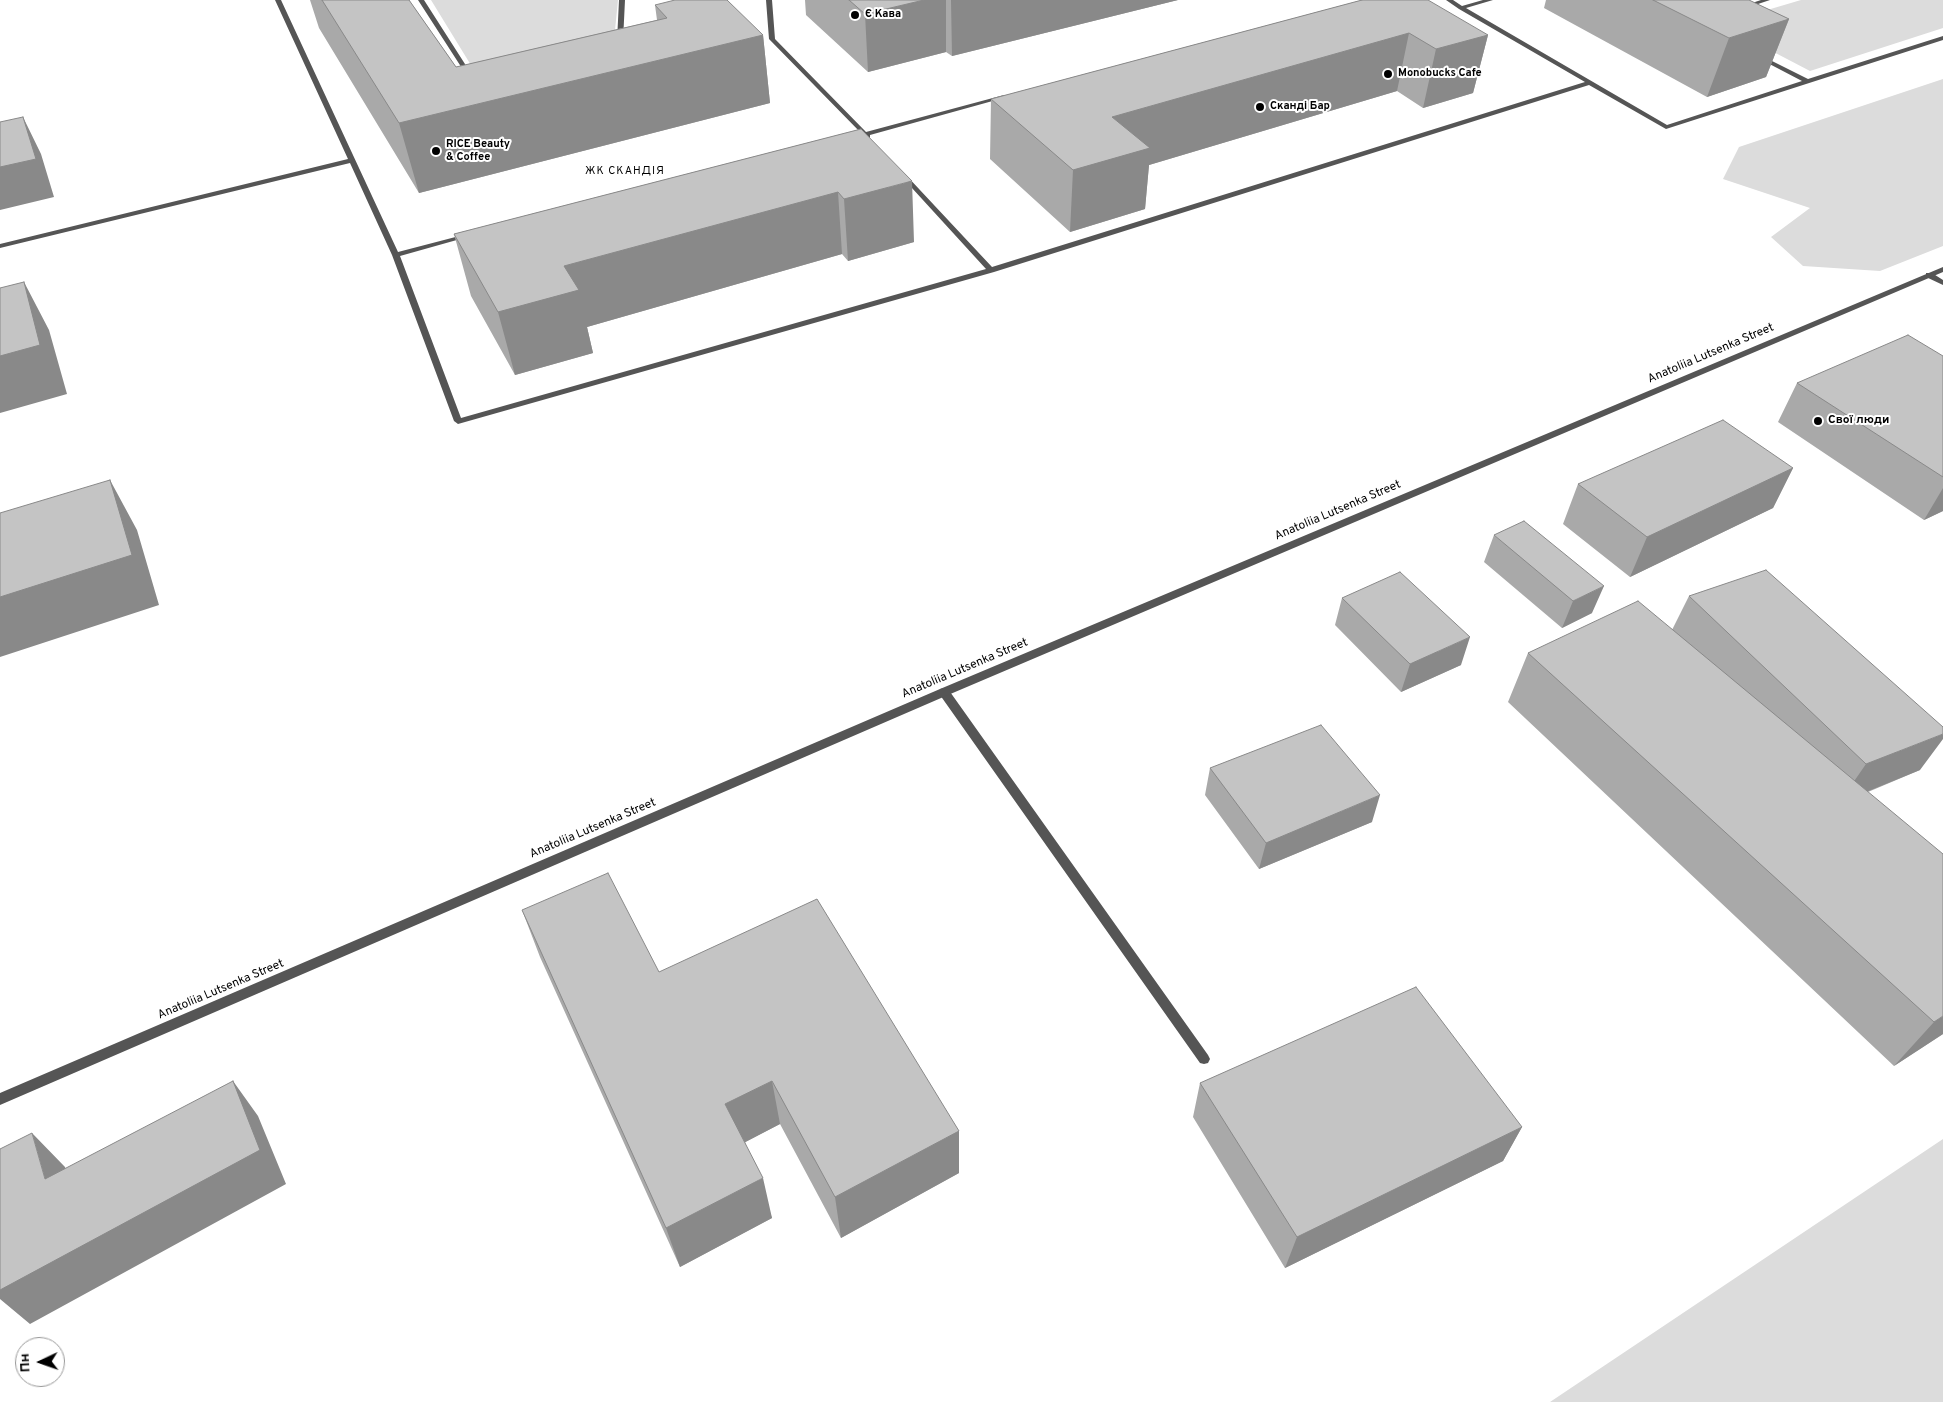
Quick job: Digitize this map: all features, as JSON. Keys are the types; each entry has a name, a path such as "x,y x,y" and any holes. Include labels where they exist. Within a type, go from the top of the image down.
{"street":[{"path":"278,0 396,255 458,421 991,270 1589,83"},
{"path":"421,0 475,84"},
{"path":"620,44 622,0"},
{"path":"769,0 772,39 871,141"},
{"path":"1449,0 1666,127 1943,38"},
{"path":"1461,8 1490,0"},
{"path":"1740,8 1767,0"},
{"path":"1755,54 1808,82"},
{"path":"846,139 1007,96"},
{"path":"0,246 352,160"},
{"path":"898,170 991,270"},
{"path":"396,255 472,235"},
{"name":"Anatoliia Lutsenka Street","path":"0,1099 944,692 1943,269"},
{"path":"1929,275 1943,283"},
{"path":"944,692 1204,1059"}],"shaded area":[{"path":"431,0 618,0 611,70 496,106"},
{"path":"1801,0 1943,0 1943,28 1810,71 1720,24"},
{"path":"1943,79 1943,246 1880,271 1803,266 1771,237 1810,208 1723,179 1739,147"},
{"path":"1943,1139 1943,1402 1550,1402"}],"building":[{"path":"322,0 409,0 456,67 667,18 655,5 675,0 727,0 763,35 399,123"},
{"path":"849,0 924,0 865,14"},
{"path":"1362,0 1428,0 1488,35 1436,49 1409,33 1112,117 1150,148 1073,170 991,99"},
{"path":"1653,0 1749,0 1789,19 1729,38"},
{"path":"23,117 36,159 0,167 0,122"},
{"path":"861,129 912,181 844,199 838,192 564,266 579,290 498,312 454,234"},
{"path":"24,282 40,345 0,356 0,288"},
{"path":"1908,335 1943,356 1943,477 1797,383"},
{"path":"1723,420 1793,468 1647,537 1578,484"},
{"path":"110,480 132,555 0,597 0,513"},
{"path":"1524,521 1604,586 1573,601 1494,535"},
{"path":"1766,570 1943,727 1943,734 1866,764 1689,596"},
{"path":"1400,572 1470,637 1410,664 1342,598"},
{"path":"1638,601 1943,854 1943,1016 1934,1022 1528,653"},
{"path":"1321,725 1380,795 1266,843 1210,768"},
{"path":"608,873 659,972 817,899 959,1131 835,1197 772,1081 725,1104 763,1178 666,1228 522,910"},
{"path":"1416,987 1522,1127 1297,1237 1200,1083"},
{"path":"233,1081 260,1150 0,1290 0,1149 32,1133 45,1179"}],"place":[{"name":"Є Кава","path":"855,15"},
{"name":"Monobucks Cafe","path":"1388,74"},
{"name":"Сканді Бар","path":"1260,107"},
{"name":"RICE Beauty & Coffee","path":"436,151"},
{"name":"Свої люди","path":"1818,421"}],"district":[{"name":"ЖК СКАНДІЯ","path":"625,172"}]}
